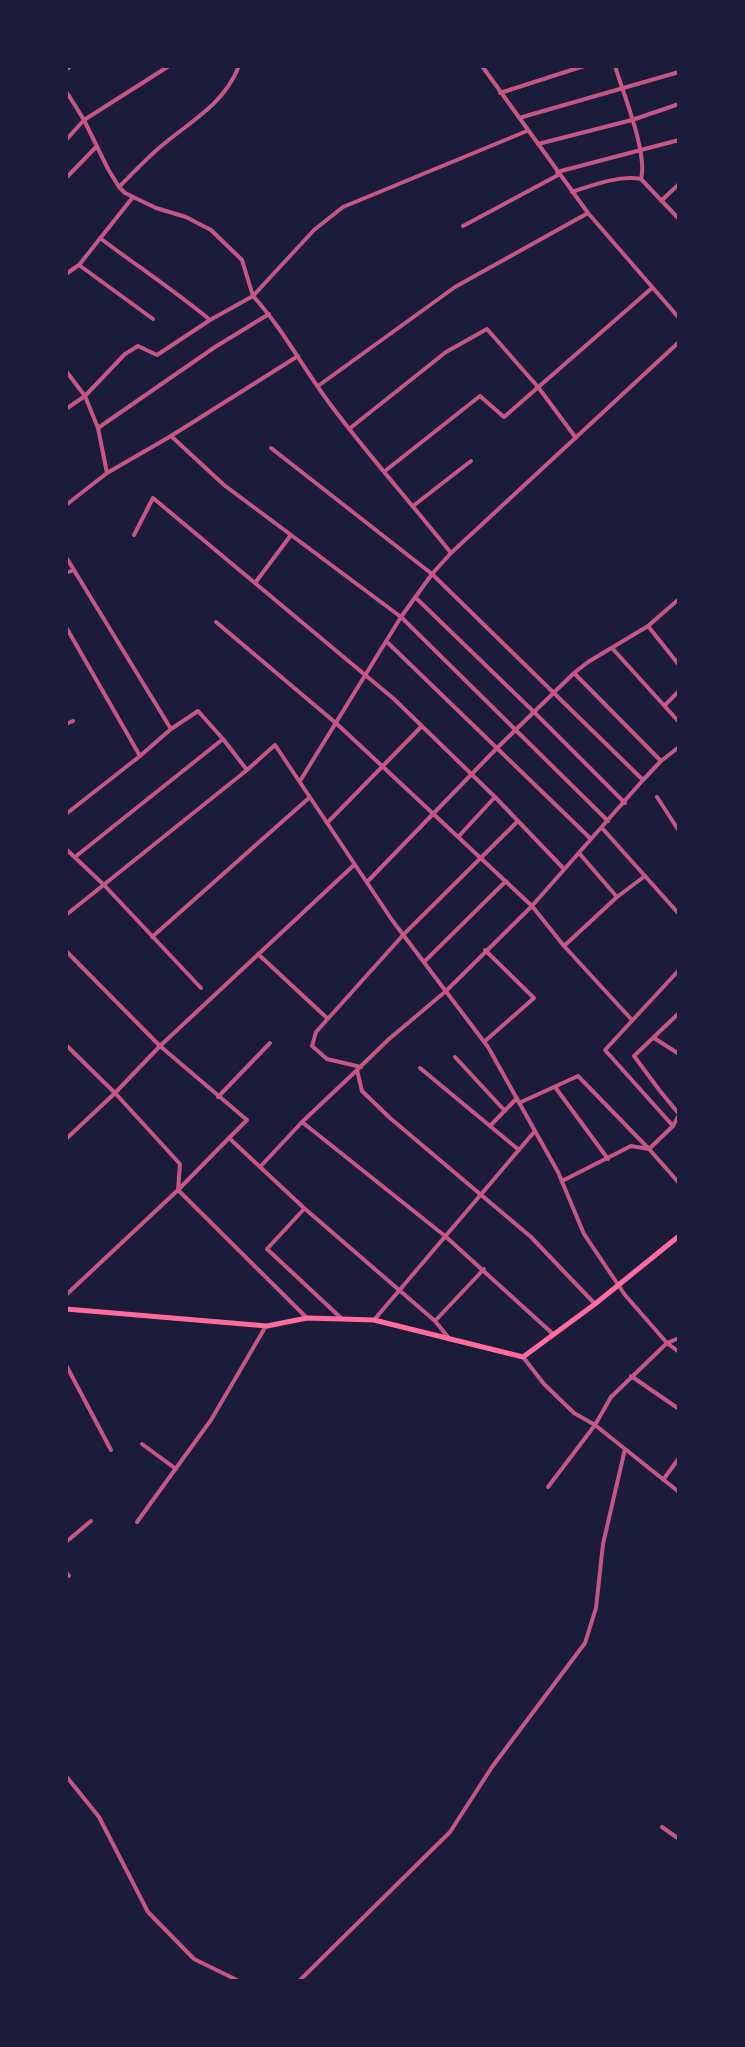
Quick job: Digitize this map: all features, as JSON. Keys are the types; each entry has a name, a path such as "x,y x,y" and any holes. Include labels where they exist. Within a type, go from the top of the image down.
{"main road":[{"path":"66,1309 267,1326 307,1318 374,1320 524,1357 595,1304 679,1236"}],"street":[{"path":"66,70 71,66"},
{"path":"66,140 84,120 169,66"},
{"path":"119,187 158,148 217,102 233,82 239,66"},
{"path":"482,66 588,213 679,318"},
{"path":"500,93 584,66"},
{"path":"615,66 644,168 641,179"},
{"path":"519,118 679,72"},
{"path":"66,91 119,187 156,208 186,217 211,230 242,260 253,296 269,314 349,429 451,553"},
{"path":"538,144 632,120 679,104"},
{"path":"66,409 85,396 125,354 138,346 158,355 210,320 253,296 314,230 343,207 527,131"},
{"path":"463,226 558,173 679,140"},
{"path":"66,178 97,146"},
{"path":"572,192 632,177 641,179 679,219"},
{"path":"661,201 679,184"},
{"path":"66,274 79,265 134,197"},
{"path":"318,386 455,287 588,213"},
{"path":"100,238 137,267 185,299 210,320"},
{"path":"79,265 153,319"},
{"path":"385,471 480,396 504,417 652,288"},
{"path":"98,428 215,347 269,314"},
{"path":"349,429 446,352 487,329 538,387 576,438"},
{"path":"300,781 401,617 432,574 451,553 679,342"},
{"path":"66,505 107,473 171,436 298,356"},
{"path":"66,371 85,396 98,428 107,473"},
{"path":"171,436 225,485 401,617 608,821"},
{"path":"271,448 432,574 643,780"},
{"path":"413,506 471,461"},
{"path":"134,535 153,498 366,675 495,797 564,869"},
{"path":"255,583 291,535"},
{"path":"66,556 171,729"},
{"path":"66,573 74,570"},
{"path":"415,597 625,802"},
{"path":"366,882 432,813 574,673 648,626 679,599"},
{"path":"216,622 337,724 506,881 532,906 564,946 632,1020"},
{"path":"648,626 679,665"},
{"path":"66,627 140,756"},
{"path":"386,641 591,839"},
{"path":"612,648 679,722"},
{"path":"574,673 661,761"},
{"path":"665,705 679,691"},
{"path":"66,814 171,729 198,711 247,770"},
{"path":"66,724 73,721"},
{"path":"327,823 422,726"},
{"path":"75,857 223,739"},
{"path":"66,915 275,745 392,920 484,1042 562,1181 584,1234 618,1285 667,1343 679,1352"},
{"path":"260,1167 302,1122 389,1039 446,991 532,906 643,780 661,761 679,747"},
{"path":"152,937 310,797"},
{"path":"458,837 495,797"},
{"path":"657,797 679,831"},
{"path":"359,1069 327,1059 312,1046 316,1032 404,934 518,820"},
{"path":"602,828 679,914"},
{"path":"66,849 104,885 201,988"},
{"path":"579,853 617,897"},
{"path":"66,1139 116,1093 160,1046 354,865"},
{"path":"564,946 617,897 645,876"},
{"path":"424,962 506,881"},
{"path":"484,1042 534,998 485,950"},
{"path":"66,951 160,1046 247,1120 178,1190 66,1295"},
{"path":"258,954 328,1019"},
{"path":"673,1126 605,1050 679,970"},
{"path":"649,1149 673,1126 679,1114 634,1056 679,1014"},
{"path":"654,1038 679,1054"},
{"path":"218,1097 270,1043"},
{"path":"66,1044 116,1093 180,1164 178,1190 307,1318"},
{"path":"455,1056 505,1111"},
{"path":"420,1068 519,1150"},
{"path":"359,1069 362,1091 479,1195 531,1237 595,1304"},
{"path":"490,1126 518,1101 578,1077 679,1183"},
{"path":"555,1087 608,1158"},
{"path":"302,1122 445,1236 553,1334"},
{"path":"374,1320 535,1131"},
{"path":"229,1138 304,1208 435,1321 448,1338"},
{"path":"562,1181 631,1146 649,1149"},
{"path":"304,1208 267,1250 341,1318"},
{"path":"435,1321 484,1269"},
{"path":"137,1522 212,1420 267,1326"},
{"path":"548,1487 596,1425 611,1397 667,1343 679,1338"},
{"path":"524,1357 544,1384 574,1413 596,1425 679,1492"},
{"path":"66,1365 111,1450"},
{"path":"631,1376 679,1409"},
{"path":"142,1444 176,1469"},
{"path":"299,1981 450,1832 492,1767 585,1643 596,1608 603,1544 624,1449"},
{"path":"663,1480 679,1458"},
{"path":"66,1542 91,1521"},
{"path":"66,1776 99,1817 148,1912 194,1959 239,1981"},
{"path":"662,1827 679,1839"}]}
